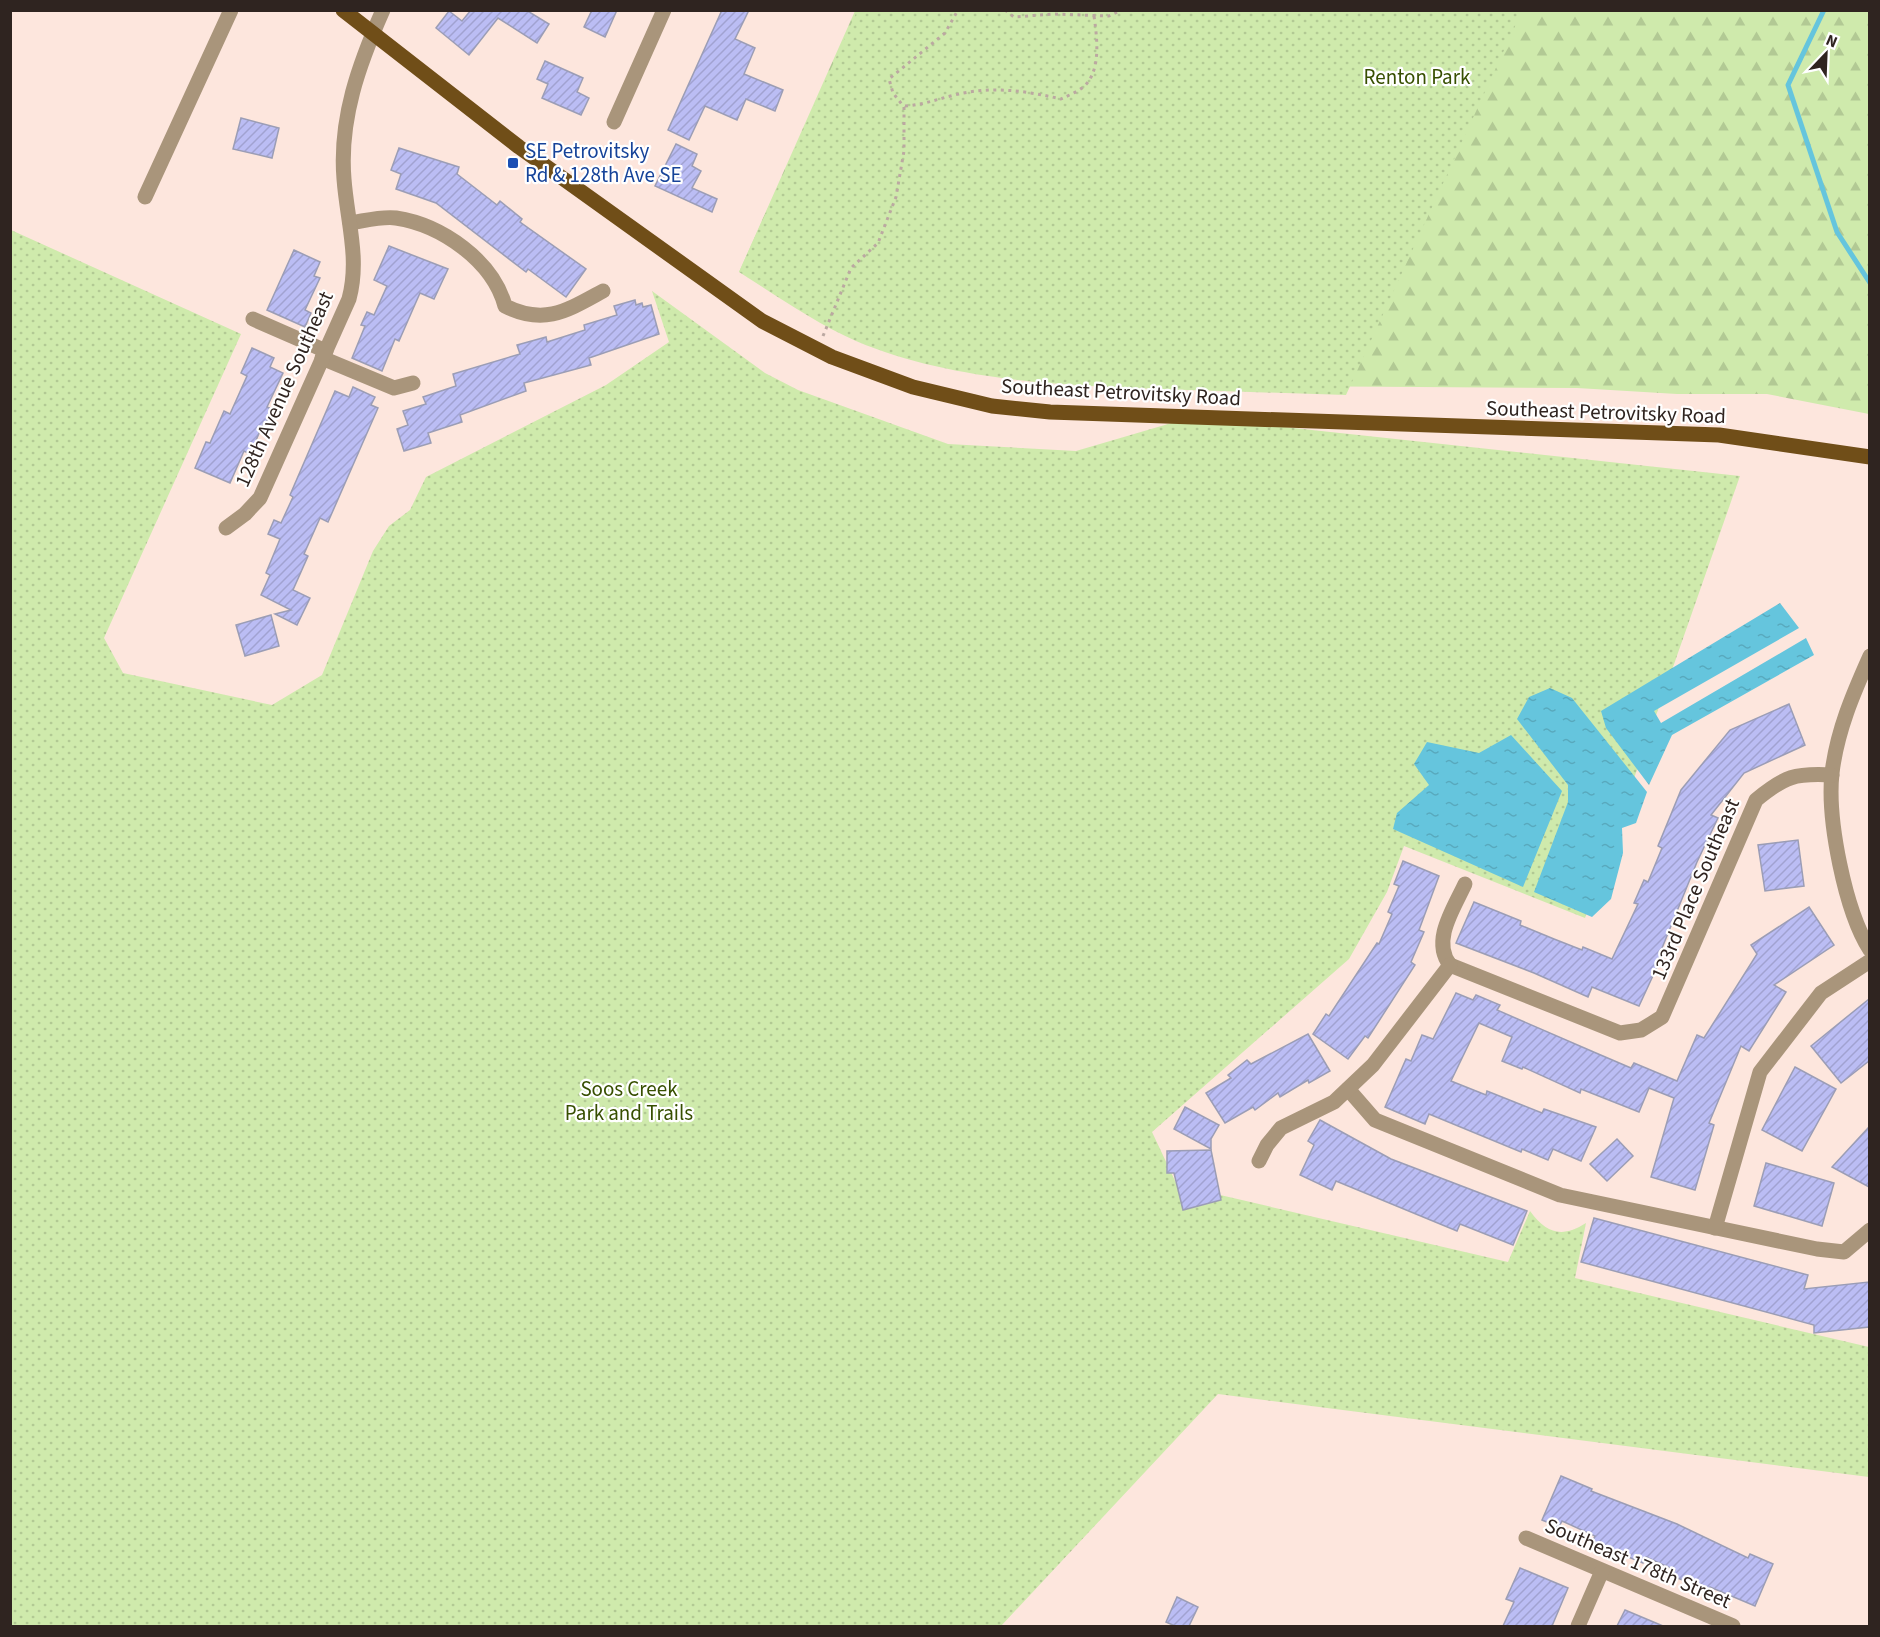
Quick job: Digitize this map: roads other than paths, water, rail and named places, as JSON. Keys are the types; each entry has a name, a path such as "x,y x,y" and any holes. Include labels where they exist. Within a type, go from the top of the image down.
{"main road":[{"name":"Southeast Petrovitsky Road","path":"343,10 519,147 762,321 816,350 913,387 992,406 1015,409 1227,419 1719,435 1869,457"}],"street":[{"path":"145,197 231,10"},
{"name":"128th Avenue Southeast","path":"226,528 245,514 260,498 324,355 353,283 354,254 343,135 351,94 383,10"},
{"path":"614,122 664,10"},
{"path":"350,223 393,218 438,231 483,265 499,286 505,306 518,313 540,317 566,312 603,291"},
{"path":"254,319 394,388 413,383"},
{"path":"1869,656 1846,711 1832,776 1837,855 1854,916 1869,950"},
{"name":"133rd Place Southeast","path":"1450,966 1620,1034 1641,1030 1662,1017 1756,800 1779,781 1800,773 1832,776"},
{"path":"1259,1161 1267,1145 1281,1128 1334,1102 1380,1057 1450,966 1442,947 1444,934 1465,884"},
{"path":"1715,1228 1760,1072 1821,993 1869,961"},
{"path":"1348,1089 1376,1120 1560,1195 1817,1249 1844,1252 1869,1230"},
{"name":"Southeast 178th Street","path":"1526,1538 1733,1626"},
{"path":"1578,1626 1602,1571"}],"water":[{"path":"1780,603 1799,628 1654,711 1661,723 1806,638 1814,655 1672,735 1649,785 1606,728 1601,711"},
{"path":"1550,688 1572,698 1647,792 1636,823 1622,828 1623,853 1611,899 1592,917 1534,892 1568,802 1568,785 1517,719 1529,697"},
{"path":"1511,735 1562,791 1523,887 1393,829 1397,813 1429,785 1414,764 1427,742 1479,753"}],"waterway":[{"path":"1824,10 1788,85 1837,232 1870,283"}],"place":[{"name":"SE Petrovitsky Rd & 128th Ave SE","path":"513,163"}],"park label":[{"name":"Renton Park","path":"1417,77"},
{"name":"Soos Creek Park and Trails","path":"629,1101"}]}
